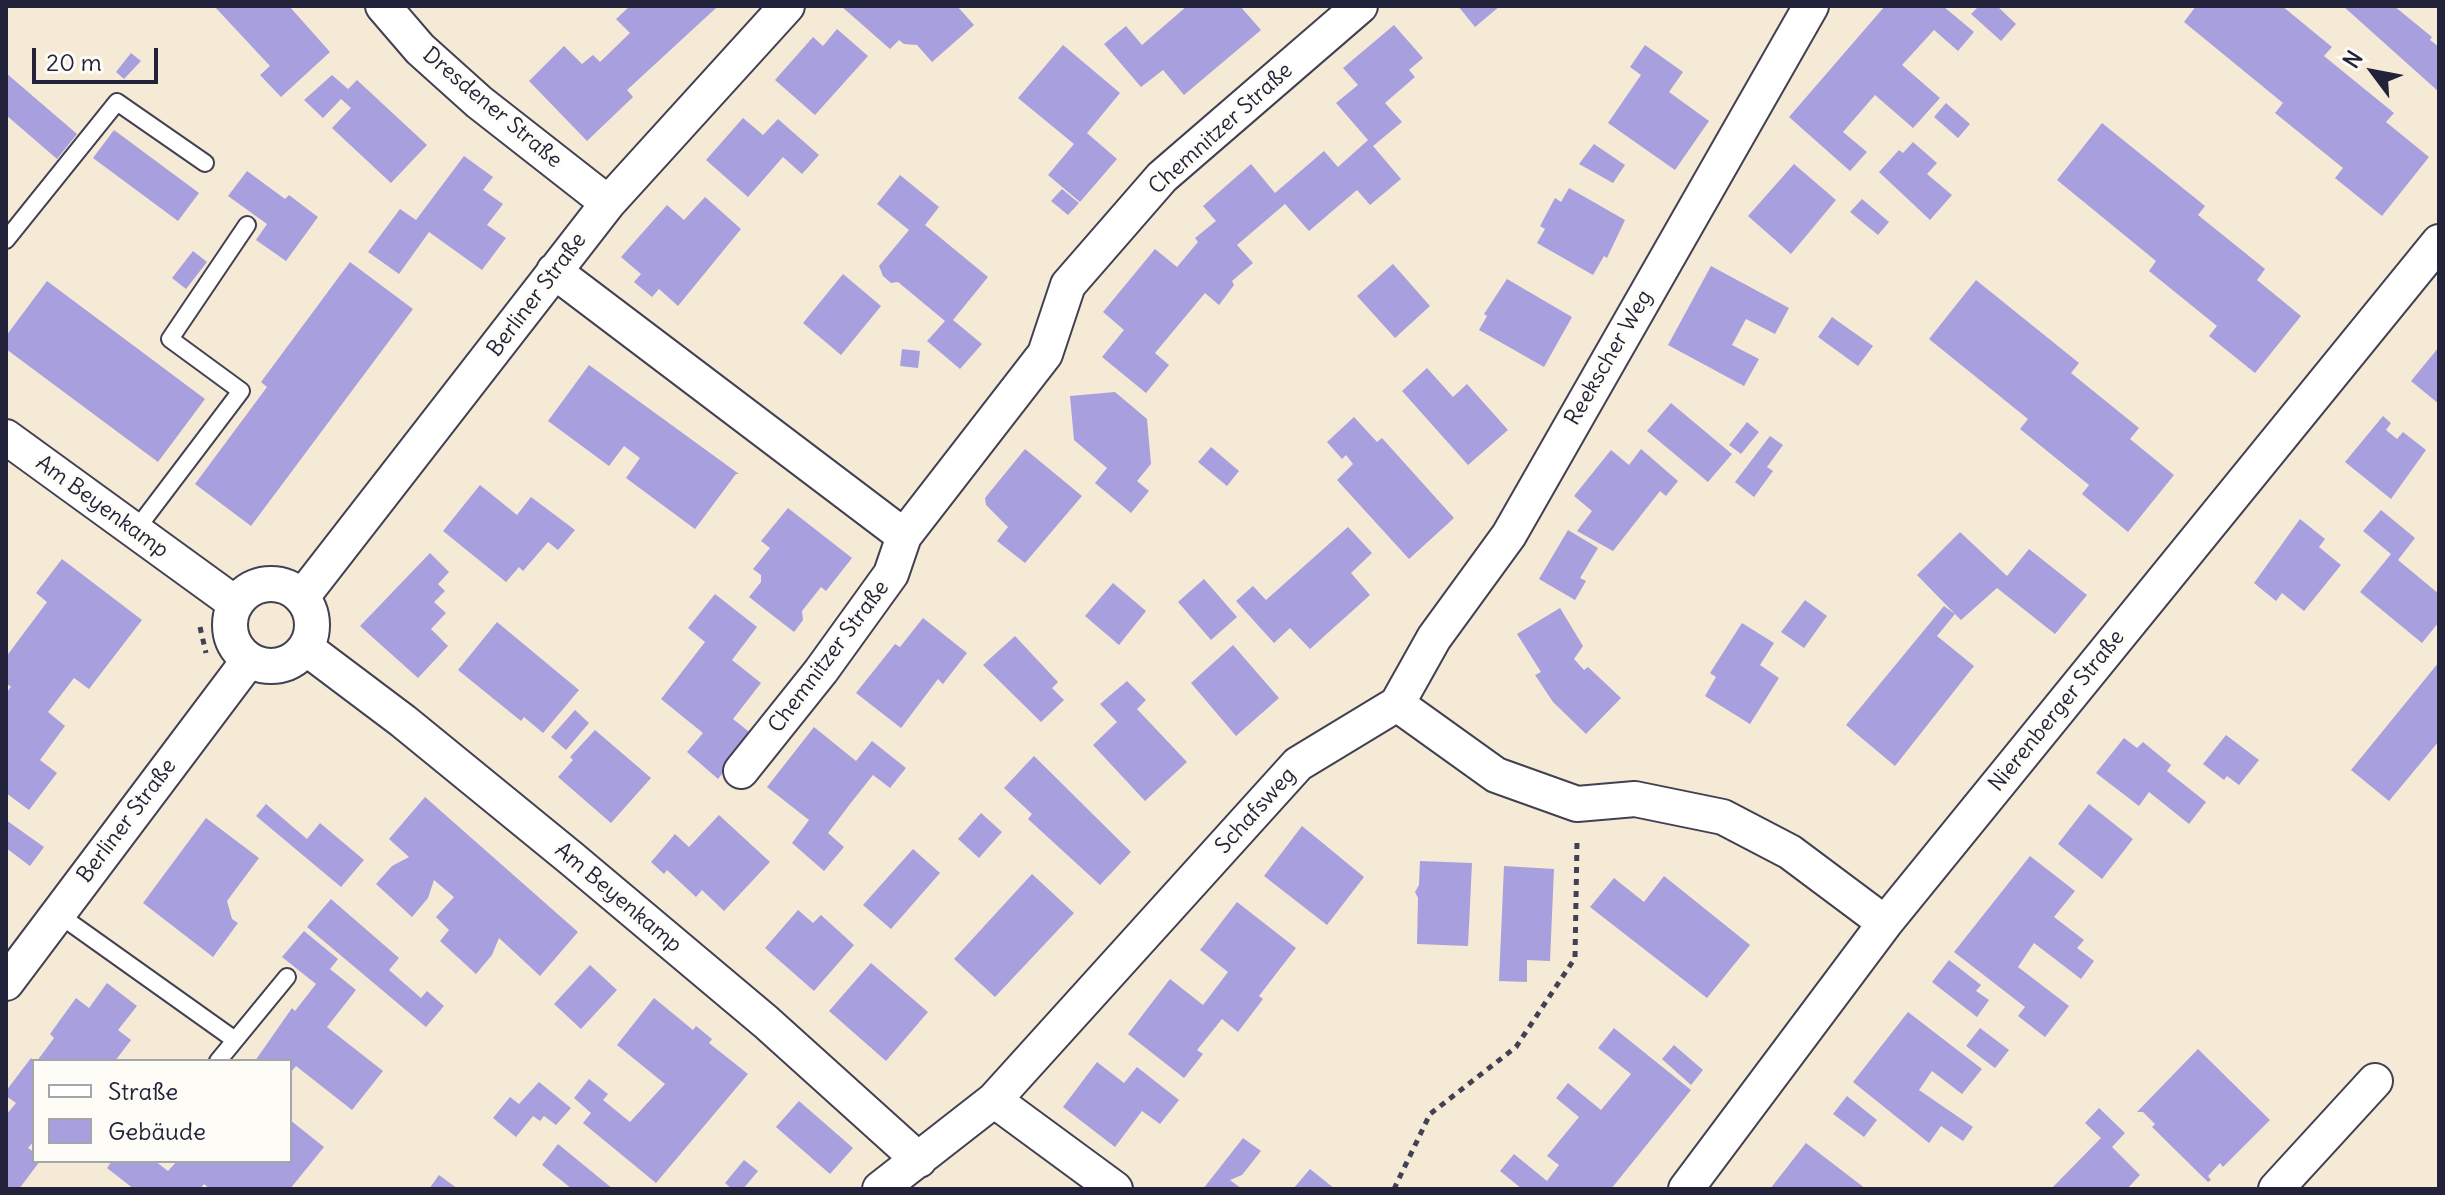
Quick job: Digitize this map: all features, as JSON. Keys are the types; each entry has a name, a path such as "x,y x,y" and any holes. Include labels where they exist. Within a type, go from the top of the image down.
{"street":[{"name":"Dresdener Straße","path":"383,6 420,49 479,102 608,203"},
{"name":"Berliner Straße","path":"302,597 608,203 787,6"},
{"name":"Chemnitzer Straße","path":"741,771 821,671 891,574 904,536 1045,354 1068,285 1162,177 1360,6"},
{"name":"Reekscher Weg","path":"1397,704 1434,638 1509,535 1811,6"},
{"name":"Nierenberger Straße","path":"1686,1189 1885,923 2436,251"},
{"path":"554,271 904,536"},
{"name":"Am Beyenkamp","path":"6,437 236,604"},
{"path":"266,584 279,585 302,597 312,618 312,633 306,648 281,666 266,666 249,660 238,650 231,632 236,604 249,590 266,584"},
{"name":"Am Beyenkamp","path":"306,648 403,721 572,859 766,1022 919,1160"},
{"name":"Berliner Straße","path":"6,983 249,660"},
{"path":"1397,704 1496,775 1577,804 1635,799 1723,817 1790,852 1885,923"},
{"name":"Schafsweg","path":"880,1189 994,1100 1298,764 1397,704"},
{"path":"2276,1189 2375,1081"},
{"path":"994,1100 1115,1189"}],"lane":[{"path":"6,240 117,102 205,163"},
{"path":"135,531 241,391 170,339 247,225"},
{"path":"58,914 235,1040"},
{"path":"220,1059 287,977"}],"path":[{"path":"186,568 207,656"},
{"path":"1394,1189 1430,1114 1516,1047 1575,958 1577,804"}],"building":[{"path":"214,6 289,6 330,52 281,97 260,75 270,66"},
{"path":"630,6 716,8 627,90 633,97 587,141 529,81 564,46 582,64 593,55 600,62 630,33 616,19"},
{"path":"841,6 957,6 974,25 932,62 917,45 904,44 899,40 890,49"},
{"path":"1187,6 1240,6 1261,30 1184,95 1163,70 1141,87 1104,44 1126,26 1142,45"},
{"path":"1458,6 1500,6 1475,27"},
{"path":"1885,6 1943,6 1974,32 1958,51 1934,30 1902,65 1940,98 1913,128 1875,95 1843,132 1867,152 1850,171 1789,117"},
{"path":"1979,6 1997,6 2016,24 2001,41 1971,14"},
{"path":"2196,6 2282,6 2332,47 2324,56 2394,113 2386,122 2429,157 2382,216 2335,178 2343,168 2275,113 2283,103 2184,22"},
{"path":"2343,6 2394,6 2432,37 2430,40 2439,47 2439,92"},
{"path":"1394,25 1423,58 1409,70 1415,77 1385,103 1402,122 1373,146 1401,179 1370,205 1357,190 1309,231 1285,204 1237,245 1253,263 1232,281 1234,285 1219,305 1205,293 1155,353 1169,365 1146,393 1102,357 1124,330 1103,312 1155,249 1177,267 1198,242 1195,238 1216,221 1203,206 1251,164 1275,193 1324,151 1338,167 1368,140 1336,103 1358,85 1343,68"},
{"path":"837,29 868,56 815,115 775,80 813,37 823,46"},
{"path":"1063,45 1120,93 1087,133 1117,159 1080,202 1048,175 1074,144 1018,98"},
{"path":"1645,45 1683,72 1669,92 1709,121 1675,170 1608,123 1641,75 1630,67"},
{"path":"131,53 141,61 124,79 116,72"},
{"path":"6,73 77,134 57,159 6,115"},
{"path":"332,75 348,89 357,80 427,145 391,183 332,128 351,108 341,99 323,118 304,100"},
{"path":"1946,103 1970,124 1958,138 1934,117"},
{"path":"743,118 763,135 778,119 819,155 802,174 783,157 748,197 706,160"},
{"path":"2102,123 2205,206 2198,215 2265,269 2257,280 2301,316 2255,373 2209,336 2217,326 2149,271 2156,261 2057,180"},
{"path":"114,130 199,193 178,221 93,158"},
{"path":"1913,142 1937,163 1927,174 1952,195 1930,220 1879,172 1899,150 1903,153"},
{"path":"1594,144 1625,165 1613,183 1579,164"},
{"path":"464,156 493,177 483,190 503,204 487,225 506,238 482,270 429,232 399,274 368,252 400,209 416,220"},
{"path":"1794,164 1836,200 1791,254 1748,216"},
{"path":"247,171 285,199 289,195 318,217 286,261 256,240 267,224 228,196"},
{"path":"900,175 939,207 925,225 988,277 953,320 982,344 960,369 927,341 945,321 898,282 891,283 883,276 879,266 909,230 877,204"},
{"path":"1569,188 1625,220 1607,258 1604,256 1593,275 1537,243 1545,229 1540,226 1555,198 1561,202"},
{"path":"1062,189 1079,203 1068,215 1051,201"},
{"path":"705,197 741,229 678,306 659,289 652,297 634,282 641,274 621,257 667,205 684,220"},
{"path":"1862,199 1889,222 1878,235 1850,212"},
{"path":"193,251 207,262 186,289 172,278"},
{"path":"350,262 413,309 251,526 195,484 267,387 261,382"},
{"path":"1393,264 1430,306 1395,338 1357,296"},
{"path":"1711,266 1789,308 1775,334 1746,319 1732,345 1759,359 1744,386 1668,345"},
{"path":"843,274 881,306 841,355 803,323"},
{"path":"1507,279 1572,317 1544,367 1479,330 1487,316 1484,314"},
{"path":"1976,280 2079,363 2071,373 2139,428 2130,439 2174,475 2128,532 2082,494 2089,485 2020,429 2028,419 1929,339"},
{"path":"47,281 205,399 158,462 6,349 6,336"},
{"path":"1832,317 1873,346 1858,366 1818,337"},
{"path":"2439,347 2439,404 2411,381"},
{"path":"902,349 920,351 918,368 900,366"},
{"path":"589,365 739,474 695,529 626,478 640,458 624,446 609,466 548,421"},
{"path":"1427,368 1453,397 1467,384 1508,430 1468,465 1402,391"},
{"path":"1115,392 1147,419 1151,464 1137,481 1149,491 1131,513 1095,483 1107,468 1074,440 1070,396"},
{"path":"1671,403 1732,454 1708,482 1647,431"},
{"path":"2383,416 2391,423 2386,430 2397,439 2403,432 2426,450 2391,499 2345,462"},
{"path":"1354,417 1377,442 1382,438 1454,518 1409,559 1337,480 1353,464 1346,455 1342,459 1327,442"},
{"path":"1747,422 1759,432 1741,454 1729,445"},
{"path":"1770,436 1783,445 1767,467 1773,471 1754,497 1735,482"},
{"path":"1211,447 1239,471 1227,486 1198,462"},
{"path":"1025,449 1082,496 1025,563 997,541 1008,527 986,505 985,498"},
{"path":"1641,449 1678,481 1666,496 1660,491 1613,551 1577,531 1592,511 1574,496 1611,450 1629,465"},
{"path":"480,485 517,515 531,497 575,530 558,550 548,542 523,571 519,567 506,582 443,531"},
{"path":"788,508 852,558 826,591 821,587 802,611 803,620 794,632 749,597 761,582 761,575 753,569 770,548 761,541"},
{"path":"2381,510 2415,538 2398,560 2439,594 2439,622 2422,643 2360,592 2391,554 2363,531"},
{"path":"2300,519 2325,539 2319,547 2341,565 2304,611 2282,593 2276,601 2254,583"},
{"path":"1348,527 1372,553 1351,573 1370,595 1310,649 1290,628 1274,643 1236,601 1253,586 1266,600"},
{"path":"1568,530 1598,548 1580,578 1586,581 1575,600 1539,579"},
{"path":"1960,532 2007,576 2029,549 2087,595 2055,634 1997,588 1961,620 1917,575"},
{"path":"430,553 449,572 438,584 445,591 434,602 446,613 431,629 448,646 418,678 360,626"},
{"path":"62,559 142,620 89,689 74,678 48,712 65,726 40,760 57,773 29,810 6,793 6,693 11,687 6,683 6,657 47,602 36,593"},
{"path":"1204,579 1237,617 1211,640 1178,602"},
{"path":"1113,583 1146,611 1119,645 1085,616"},
{"path":"715,594 757,627 732,660 761,683 733,719 753,735 718,779 687,752 703,733 661,699 705,642 688,628"},
{"path":"1805,600 1827,616 1804,648 1781,632"},
{"path":"1944,606 1955,614 1937,636 1974,666 1895,766 1846,725"},
{"path":"1560,608 1583,646 1574,659 1584,670 1588,667 1621,698 1586,734 1553,702 1535,675 1541,672 1517,634"},
{"path":"923,618 967,653 943,684 938,679 901,728 856,693 895,644 900,647"},
{"path":"497,622 579,690 543,733 524,717 521,721 458,670"},
{"path":"1742,623 1774,643 1760,665 1779,678 1750,724 1705,696 1716,677 1710,673"},
{"path":"1015,636 1058,682 1052,688 1064,700 1041,722 983,665"},
{"path":"1233,645 1279,698 1236,736 1191,683"},
{"path":"2439,662 2439,741 2389,801 2351,770"},
{"path":"1127,681 1146,700 1137,709 1187,762 1145,801 1093,745 1117,722 1100,704"},
{"path":"575,710 589,723 566,750 551,737"},
{"path":"814,727 856,761 872,741 906,768 890,788 873,775 828,833 844,847 824,871 792,843 809,820 767,787"},
{"path":"595,730 651,778 611,823 558,777 573,760 570,757"},
{"path":"2226,735 2259,760 2239,785 2227,776 2224,780 2203,764"},
{"path":"2124,738 2137,748 2143,742 2171,765 2167,771 2206,802 2189,824 2149,792 2139,806 2096,773"},
{"path":"1034,756 1131,852 1100,885 1028,819 1032,814 1004,788"},
{"path":"425,797 578,932 540,976 499,938 492,955 476,974 440,941 449,930 436,917 454,897 434,880 428,898 412,917 376,884 392,866 409,857 389,839"},
{"path":"266,804 307,839 320,823 364,860 341,887 256,816"},
{"path":"2089,804 2133,839 2102,879 2058,844"},
{"path":"981,813 1002,832 979,858 958,839"},
{"path":"719,815 770,862 724,911 702,890 696,897 667,870 664,874 651,862 675,834 689,847"},
{"path":"206,818 259,858 227,901 232,919 238,923 213,957 143,903"},
{"path":"6,820 44,847 30,866 6,848"},
{"path":"1302,826 1364,877 1327,925 1264,876"},
{"path":"913,849 940,873 891,929 863,905"},
{"path":"2030,856 2075,891 2054,917 2084,940 2077,948 2094,961 2081,979 2034,943 2018,967 2069,1006 2045,1037 2018,1016 2025,1007 1954,952"},
{"path":"1420,861 1472,863 1468,946 1417,944 1418,898 1415,892 1419,885"},
{"path":"1504,866 1554,869 1550,961 1527,960 1527,982 1499,981"},
{"path":"1032,874 1074,913 995,997 954,959"},
{"path":"1664,876 1750,945 1707,998 1590,907 1614,878 1644,902"},
{"path":"331,899 399,958 389,970 421,998 427,991 444,1006 426,1027 307,927"},
{"path":"1237,902 1296,948 1259,996 1263,999 1238,1032 1222,1019 1197,1050 1203,1054 1184,1078 1128,1034 1170,979 1203,1005 1228,972 1200,950"},
{"path":"798,910 813,923 821,915 854,945 814,991 765,948"},
{"path":"304,931 338,959 330,969 356,990 327,1027 383,1071 352,1110 296,1066 292,1071 292,1059 256,1059 292,1008 295,1011 316,984 282,957"},
{"path":"1949,960 1981,985 1976,991 1989,1000 1977,1017 1932,982"},
{"path":"871,963 928,1012 886,1061 829,1011"},
{"path":"590,965 617,990 581,1029 554,1004"},
{"path":"107,983 137,1006 118,1030 131,1040 117,1059 38,1059 54,1038 50,1034 76,998 89,1008"},
{"path":"654,998 693,1030 696,1026 712,1039 709,1043 748,1074 656,1183 583,1123 591,1113 574,1098 589,1079 608,1094 603,1100 630,1122 665,1084 617,1045"},
{"path":"1908,1012 1982,1069 1962,1094 1932,1071 1919,1090 1973,1127 1963,1141 1941,1126 1929,1143 1853,1082"},
{"path":"1614,1028 1691,1090 1611,1189 1522,1189 1500,1171 1514,1154 1547,1181 1559,1165 1547,1156 1579,1117 1556,1098 1568,1083 1601,1110 1631,1074 1598,1048"},
{"path":"1980,1028 2009,1050 1995,1068 1966,1046"},
{"path":"1674,1045 1703,1070 1691,1085 1662,1059"},
{"path":"2198,1049 2270,1120 2223,1167 2220,1163 2208,1176 2211,1180 2208,1182 2152,1127 2155,1124 2143,1112 2137,1112"},
{"path":"31,1058 32,1143 28,1148 32,1151 32,1163 38,1163 19,1189 6,1186 6,1115 16,1103 6,1096 6,1091"},
{"path":"1097,1062 1124,1083 1137,1067 1179,1100 1160,1124 1142,1111 1115,1147 1063,1107"},
{"path":"539,1082 571,1108 556,1125 544,1116 540,1121 533,1116 516,1137 493,1118 510,1097 519,1104"},
{"path":"1847,1096 1877,1120 1864,1137 1833,1114"},
{"path":"799,1101 853,1148 830,1174 776,1127"},
{"path":"2099,1108 2125,1133 2112,1147 2140,1175 2127,1189 2051,1189 2101,1138 2085,1123"},
{"path":"292,1122 324,1147 290,1189 210,1189 204,1184 200,1189 134,1189 107,1168 111,1163 158,1163 168,1171 175,1163 292,1163"},
{"path":"1243,1138 1261,1151 1242,1175 1230,1180 1242,1189 1203,1189"},
{"path":"1806,1143 1866,1189 1770,1189"},
{"path":"558,1144 613,1189 572,1189 542,1165"},
{"path":"744,1160 758,1171 743,1189 732,1189 725,1183"},
{"path":"1310,1169 1335,1189 1293,1189"},
{"path":"439,1175 458,1189 429,1189"}]}
